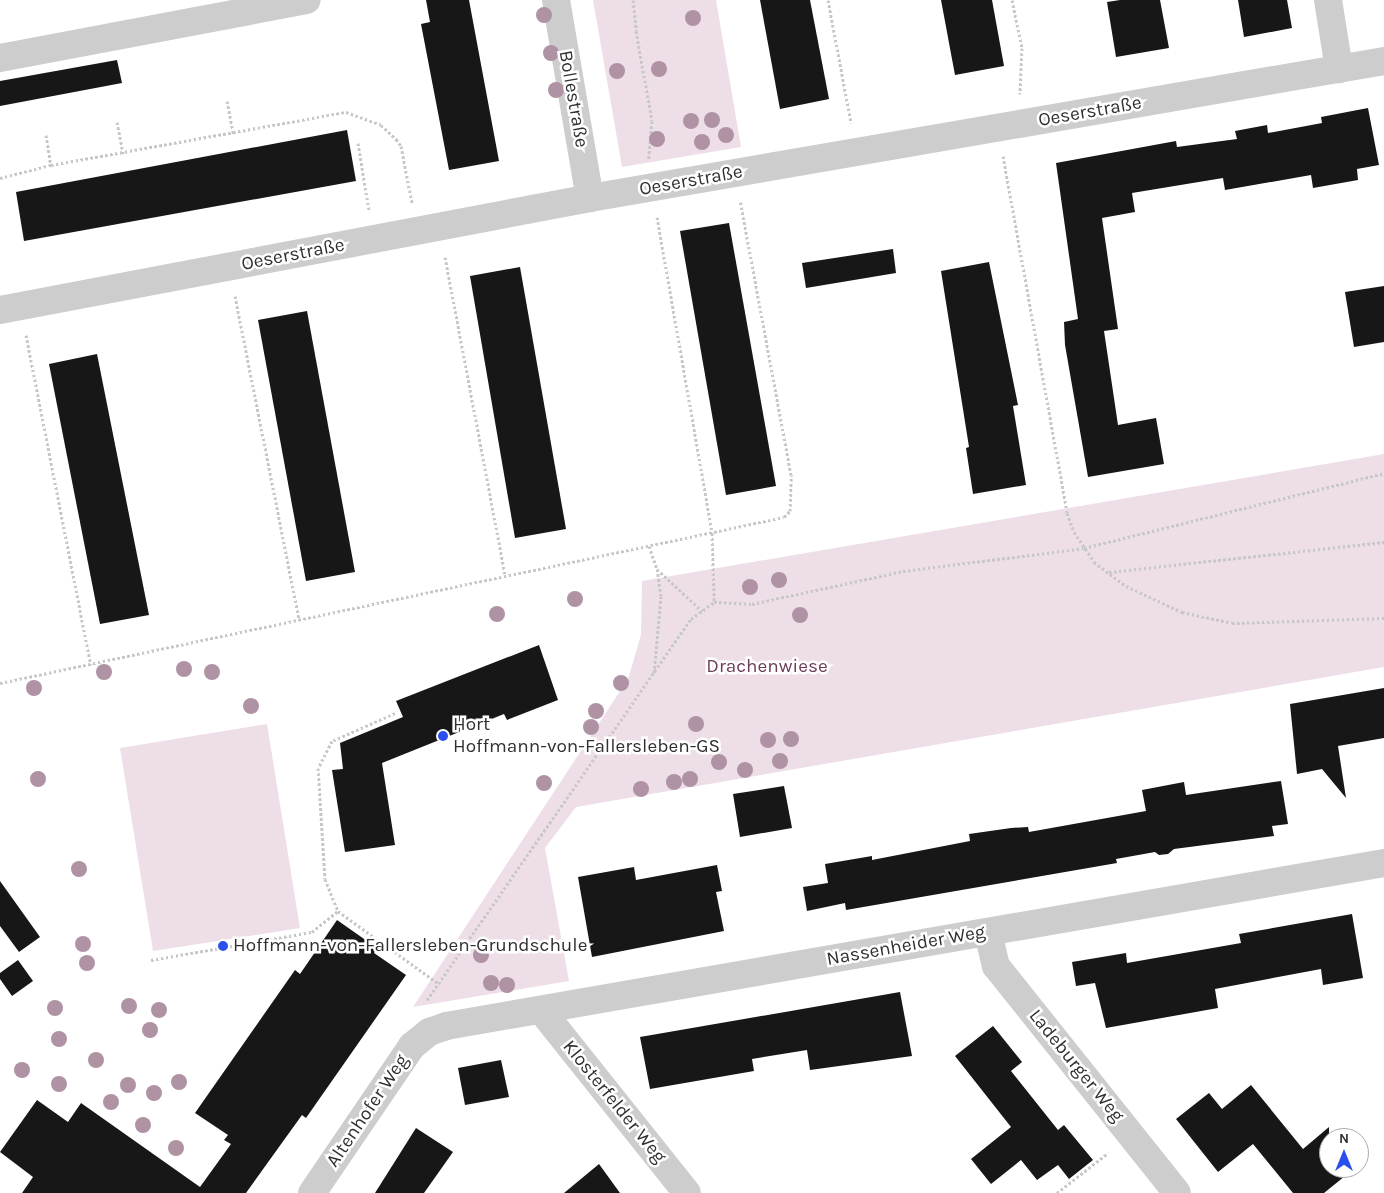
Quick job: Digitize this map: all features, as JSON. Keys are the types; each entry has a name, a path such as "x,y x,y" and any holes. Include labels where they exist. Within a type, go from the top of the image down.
{"street":[{"path":"0,58 307,0"},
{"name":"Bollestraße","path":"556,0 590,198"},
{"path":"1328,0 1339,69"},
{"name":"Oeserstraße","path":"0,310 590,198 1384,61"},
{"name":"Nassenheider Weg","path":"429,1032 541,1010 1384,863"},
{"name":"Ladeburger Weg","path":"988,932 996,966 1177,1193"},
{"name":"Klosterfelder Weg","path":"541,1010 687,1193"},
{"name":"Altenhofer Weg","path":"312,1193 412,1046 429,1032"}],"path":[{"path":"633,0 636,30 652,121 648,170"},
{"path":"828,0 853,133"},
{"path":"1012,0 1022,48 1020,104"},
{"path":"227,101 233,133"},
{"path":"0,178 51,165 346,112 381,125 401,146 414,213"},
{"path":"117,122 123,153"},
{"path":"46,135 51,165"},
{"path":"358,143 371,220"},
{"path":"1001,145 1066,513 1084,548 1094,562 1126,586 1182,612 1232,623 1384,618"},
{"path":"0,682 90,665 649,546 778,521 790,510 790,475 739,196"},
{"path":"656,210 712,533 714,602"},
{"path":"444,248 505,576"},
{"path":"233,289 299,619"},
{"path":"24,327 90,665"},
{"path":"423,1005 692,619 714,602 752,604 903,571 1084,548 1384,473"},
{"path":"1109,572 1384,542"},
{"path":"649,546 657,569 661,596 654,674"},
{"path":"657,569 702,611"},
{"path":"395,713 332,741 318,768 325,879 338,911 439,984"},
{"path":"151,960 312,932 338,911"},
{"path":"1057,1193 1110,1152"}],"green space":[{"path":"593,0 716,0 741,147 622,167"},
{"name":"Drachenwiese","path":"1384,454 1384,667 576,807 545,848 569,981 413,1007 628,679 641,635 642,581"},
{"path":"267,724 300,928 153,951 120,748"}],"building":[{"path":"426,0 469,0 499,161 449,170 421,24 430,22"},
{"path":"760,0 810,0 829,99 780,109"},
{"path":"941,0 992,0 1004,66 955,75"},
{"path":"1120,0 1160,0 1169,48 1116,57 1107,2"},
{"path":"1238,0 1287,0 1292,28 1244,37"},
{"path":"117,60 122,83 0,106 0,81"},
{"path":"1368,108 1379,165 1357,169 1358,180 1313,188 1311,175 1225,190 1223,178 1132,193 1135,212 1102,218 1118,329 1104,331 1118,425 1156,418 1164,464 1088,477 1065,345 1064,322 1078,319 1056,163 1176,141 1177,147 1237,139 1235,131 1267,125 1268,133 1322,123 1321,117"},
{"path":"347,130 356,181 24,241 16,192"},
{"path":"729,223 776,486 726,495 680,231"},
{"path":"893,249 896,273 806,288 802,263"},
{"path":"989,262 1018,405 1013,406 1026,485 973,494 966,448 969,447 941,271"},
{"path":"520,267 566,529 515,538 470,276"},
{"path":"1384,286 1384,342 1354,347 1345,292"},
{"path":"307,311 355,572 306,581 258,320"},
{"path":"97,354 149,615 100,624 49,364"},
{"path":"539,645 558,700 507,720 504,714 382,763 395,845 345,852 332,770 343,769 340,743 403,717 396,701"},
{"path":"1384,688 1384,738 1338,746 1346,798 1322,769 1297,774 1290,704"},
{"path":"1281,781 1288,824 1272,826 1274,836 1174,849 1168,854 1159,855 1155,852 1116,859 1117,863 846,910 845,903 807,911 803,887 828,883 825,864 872,856 872,860 970,841 969,834 1028,827 1029,832 1146,811 1142,790 1184,782 1186,795"},
{"path":"784,786 792,828 740,837 733,794"},
{"path":"717,865 722,891 716,892 724,931 592,957 578,877 634,867 636,880"},
{"path":"0,881 40,937 19,952 0,926"},
{"path":"1352,914 1363,978 1323,985 1321,969 1215,989 1218,1008 1106,1028 1095,983 1076,986 1072,962 1126,953 1127,963 1241,943 1239,934"},
{"path":"337,920 377,948 374,953 406,975 306,1118 302,1115 246,1193 22,1193 33,1177 0,1152 37,1100 68,1122 81,1103 200,1187 231,1144 224,1140 228,1135 195,1113 295,970 300,974"},
{"path":"18,960 33,981 12,996 0,979 0,973"},
{"path":"900,992 912,1056 810,1070 807,1050 752,1059 754,1071 650,1089 640,1037"},
{"path":"993,1026 1022,1062 1011,1071 1058,1130 1064,1125 1093,1160 1069,1179 1058,1165 1037,1180 1021,1160 991,1184 971,1159 1011,1127 955,1056"},
{"path":"501,1060 509,1097 465,1105 458,1068"},
{"path":"1251,1085 1303,1149 1319,1135 1319,1178 1343,1178 1324,1193 1293,1193 1253,1144 1218,1172 1176,1119 1209,1093 1222,1109"},
{"path":"416,1128 453,1152 424,1193 375,1193"},
{"path":"599,1164 620,1193 564,1193"}],"place":[{"name":"Hort Hoffmann-von-Fallersleben-GS","path":"443,736"},
{"name":"Hoffmann-von-Fallersleben-Grundschule","path":"223,946"}]}
